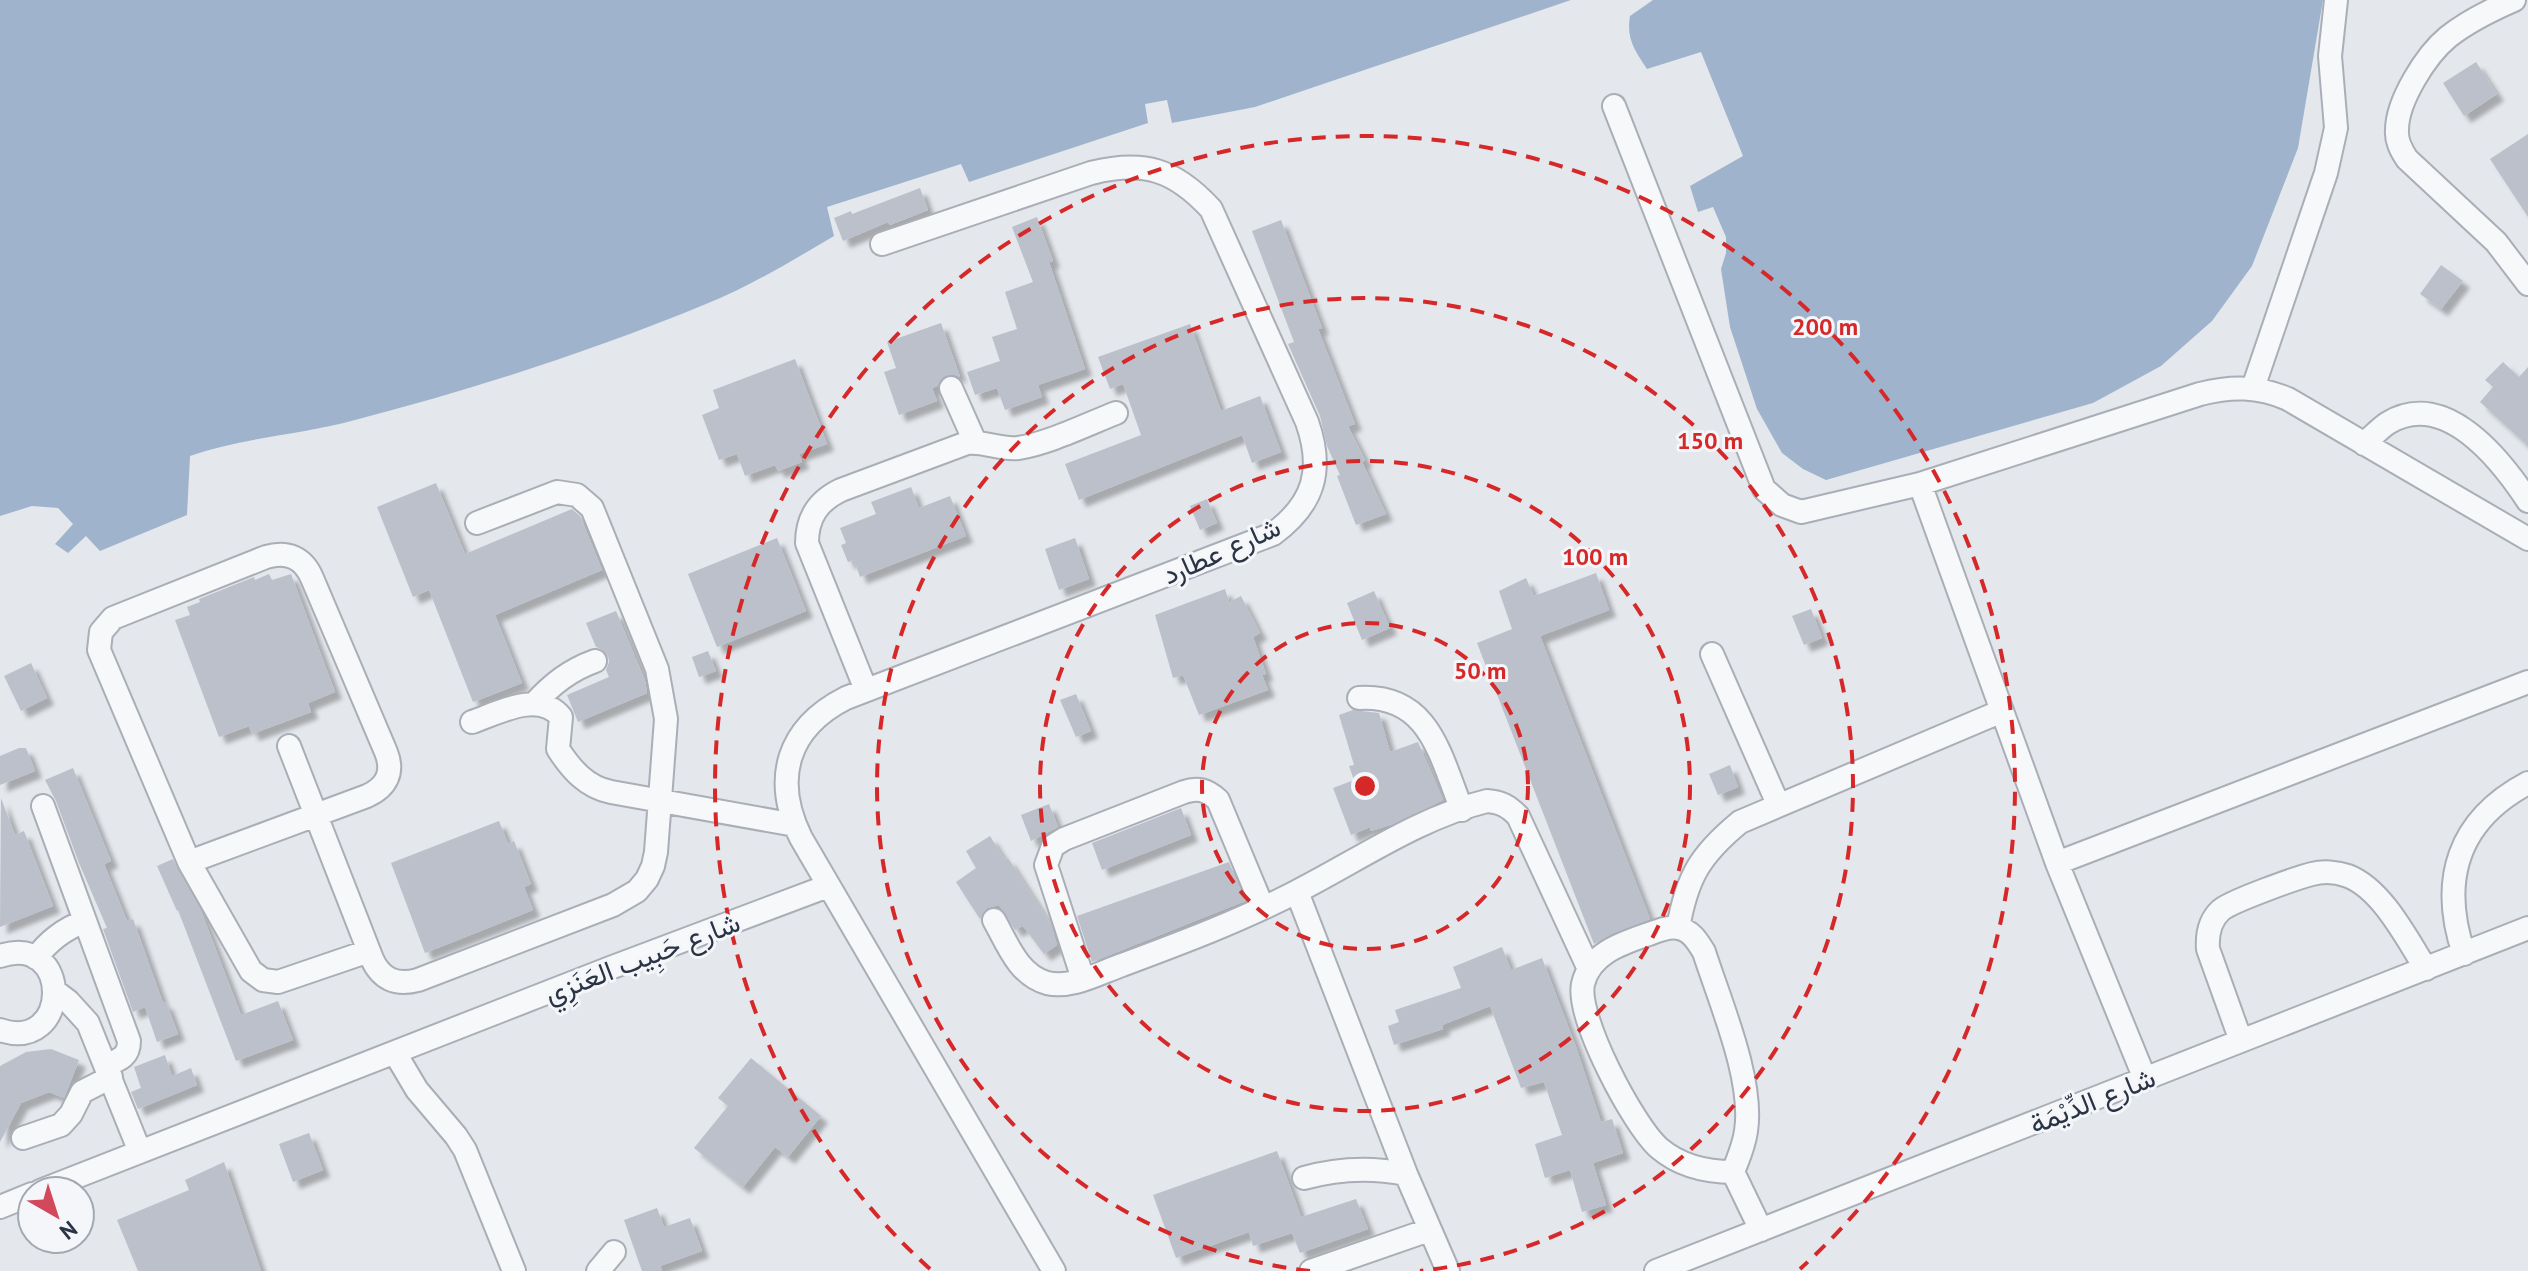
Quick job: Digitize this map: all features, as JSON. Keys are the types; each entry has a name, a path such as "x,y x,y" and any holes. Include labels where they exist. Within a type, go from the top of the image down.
{"street":[{"path":"2253,388 2335,142 2330,56 2336,0"},
{"path":"2514,0 2461,28 2432,53 2406,98 2396,130 2401,150 2407,159 2496,242 2528,284"},
{"path":"1614,106 1764,489 1782,505 1801,512 1920,484 2200,394 2253,388 2288,399 2528,539"},
{"name":"شارع عطارد","path":"828,886 795,825 785,782 797,740 810,722 827,708 866,690 1273,534 1290,522 1303,505 1312,486 1316,465 1315,444 1307,422 1211,209 1193,189 1170,175 1144,167 1117,167 1091,173 882,244"},
{"path":"951,388 975,442"},
{"path":"866,690 807,543 809,520 822,501 960,445 975,442 999,448 1026,446 1116,413"},
{"path":"2364,444 2388,423 2399,418 2424,414 2446,418 2465,430 2496,459 2528,501"},
{"path":"1920,484 2057,863 2145,1079"},
{"path":"289,746 369,951 382,975 399,983 408,983 626,899 647,879 653,866 666,736 662,686 592,508 577,495 557,492 477,523"},
{"path":"189,862 376,792 388,779 389,761 307,568 299,559 288,555 277,554 113,618 106,624 98,641 102,659 189,862 246,964 256,976 271,982 286,980 369,951"},
{"path":"1712,654 1778,804"},
{"path":"534,704 555,682 595,661"},
{"path":"2057,863 2528,682"},
{"path":"1359,698 1391,700 1419,717 1429,731 1462,810"},
{"path":"472,722 519,706 534,704 554,710 561,717 558,749 574,770 602,791 795,825"},
{"path":"1678,928 1683,897 1696,868 1715,842 1740,822 2002,711"},
{"path":"2464,954 2457,935 2453,898 2460,849 2495,804 2528,783"},
{"path":"1083,979 1046,865 1053,846 1064,839 1193,789 1203,790 1218,800 1263,908"},
{"path":"994,920 1020,965 1028,973 1037,979 1060,985 1193,938 1263,908 1374,848 1487,801 1499,802 1518,816 1589,969"},
{"path":"23,1138 61,1125 71,1114 82,1092 125,1056 129,1041 43,806"},
{"path":"2241,1041 2208,949 2207,938 2215,918 2231,904 2313,873 2332,872 2349,876 2378,898 2426,969"},
{"path":"828,886 1054,1271"},
{"name":"شارع حَبِيب العَنَزِي","path":"81,1175 828,886"},
{"path":"1297,892 1406,1174 1448,1271"},
{"path":"36,958 62,931 85,921"},
{"path":"1733,1172 1703,1170 1675,1160 1659,1148 1646,1134 1607,1066 1587,1017 1583,984 1589,969 1602,955 1619,945 1678,928 1690,933 1704,952 1746,1086 1746,1130 1733,1172 1761,1230"},
{"name":"شارع الدِّيْمَة","path":"1656,1271 2528,928"},
{"path":"0,956 23,953 36,958 47,967 54,979 56,992 49,1016 40,1025 16,1033 0,1030"},
{"path":"56,992 88,1023 140,1152"},
{"path":"395,1053 417,1090 465,1150 514,1271"},
{"path":"1304,1178 1355,1169 1406,1174"},
{"path":"1311,1271 1429,1230"},
{"path":"598,1271 614,1252"}],"water":[{"path":"0,0 1571,0 1255,107 1172,123 1167,100 1145,104 1148,123 969,182 961,164 827,207 834,236 723,297 576,353 444,395 335,425 231,444 190,456 187,515 100,551 86,536 68,553 55,544 73,524 58,508 32,506 0,516"},
{"path":"1653,0 2323,0 2298,148 2252,266 2212,321 2161,366 2093,403 1826,480 1803,469 1782,453 1757,409 1730,327 1721,269 1726,253 1726,237 1713,207 1698,212 1690,186 1743,156 1701,52 1647,69 1632,44 1630,16"}],"building":[{"path":"2476,62 2497,94 2464,116 2443,83"},
{"path":"2528,134 2528,217 2490,159"},
{"path":"920,188 928,210 890,225 888,222 843,241 834,218"},
{"path":"1037,217 1085,369 1038,385 1042,397 1005,410 997,388 975,395 967,372 1000,361 992,337 1017,329 1005,292 1033,282 1012,227"},
{"path":"1281,220 1355,424 1348,426 1386,514 1356,525 1327,446 1320,416 1288,344 1294,342 1252,231"},
{"path":"2441,265 2463,281 2441,309 2420,294"},
{"path":"941,323 960,377 953,374 945,376 932,388 937,401 899,415 884,372 896,368 887,342"},
{"path":"1190,324 1221,411 1260,396 1281,452 1252,463 1242,435 1079,500 1065,464 1141,435 1123,384 1110,389 1098,357"},
{"path":"795,359 827,444 799,454 802,462 778,471 775,465 745,476 737,454 719,460 702,415 719,408 713,390"},
{"path":"2503,362 2519,377 2528,367 2528,446 2480,402 2493,387 2485,380"},
{"path":"436,483 465,554 572,509 580,516 602,570 495,615 522,683 473,702 429,590 413,597 377,507"},
{"path":"911,487 919,508 950,496 966,536 860,577 854,560 848,562 841,545 846,543 840,528 876,514 871,502"},
{"path":"1207,499 1217,523 1200,530 1190,506"},
{"path":"777,538 806,611 717,647 688,574"},
{"path":"1075,538 1089,579 1059,590 1045,549"},
{"path":"1596,573 1609,610 1540,636 1650,919 1594,944 1477,643 1512,629 1499,591 1526,578 1534,596"},
{"path":"269,574 272,580 291,574 335,692 308,703 311,712 252,734 249,726 219,737 175,620 190,615 187,607 200,602 199,599"},
{"path":"1225,589 1229,602 1241,596 1260,633 1253,637 1266,674 1262,675 1268,690 1199,715 1183,675 1173,678 1155,615"},
{"path":"1374,591 1390,628 1362,640 1347,603"},
{"path":"1811,609 1822,638 1804,645 1792,616"},
{"path":"616,611 647,693 578,722 567,695 609,677 606,670 608,655 596,647 586,623"},
{"path":"708,651 716,671 699,677 692,657"},
{"path":"31,663 47,698 21,711 4,676"},
{"path":"1076,694 1091,731 1076,737 1060,700"},
{"path":"1353,710 1379,713 1390,752 1418,742 1443,800 1393,824 1371,831 1370,827 1351,835 1333,788 1354,780 1349,766 1354,765 1339,715"},
{"path":"26,748 35,771 0,785 0,756"},
{"path":"1730,765 1738,787 1718,795 1709,774"},
{"path":"73,768 111,861 104,864 127,921 133,919 163,1003 166,1002 178,1034 157,1042 145,1007 133,1012 103,929 107,928 45,780"},
{"path":"1,798 15,835 24,831 53,906 0,927"},
{"path":"1049,804 1058,827 1031,841 1021,815"},
{"path":"1181,808 1191,835 1102,870 1092,843"},
{"path":"499,821 508,844 514,841 531,884 524,887 533,910 425,953 391,863"},
{"path":"990,836 1005,860 1008,858 1051,925 1057,945 1044,954 1023,926 1015,930 999,905 987,908 980,919 956,882 976,868 966,851"},
{"path":"173,859 201,911 241,1015 278,1001 293,1040 236,1061 178,910 157,866"},
{"path":"1229,862 1245,901 1092,962 1077,916"},
{"path":"1502,947 1511,970 1542,958 1601,1122 1612,1119 1623,1153 1593,1163 1606,1205 1582,1212 1570,1170 1545,1178 1535,1144 1562,1135 1544,1082 1521,1088 1490,1006 1442,1025 1443,1029 1394,1045 1388,1026 1399,1022 1395,1010 1461,988 1453,967"},
{"path":"51,1049 79,1060 64,1098 49,1092 21,1103 0,1142 0,1066 26,1052"},
{"path":"165,1055 172,1076 191,1068 197,1085 138,1109 131,1092 141,1088 134,1067"},
{"path":"751,1058 821,1116 788,1157 775,1147 743,1187 694,1148 728,1106 718,1098"},
{"path":"309,1133 323,1170 293,1182 279,1144"},
{"path":"1277,1151 1301,1217 1356,1199 1368,1229 1300,1253 1292,1233 1253,1246 1249,1232 1176,1258 1153,1195"},
{"path":"224,1162 261,1271 138,1271 117,1220 189,1190 185,1180"},
{"path":"657,1208 664,1227 690,1218 702,1251 660,1266 662,1271 642,1271 624,1220"}]}
